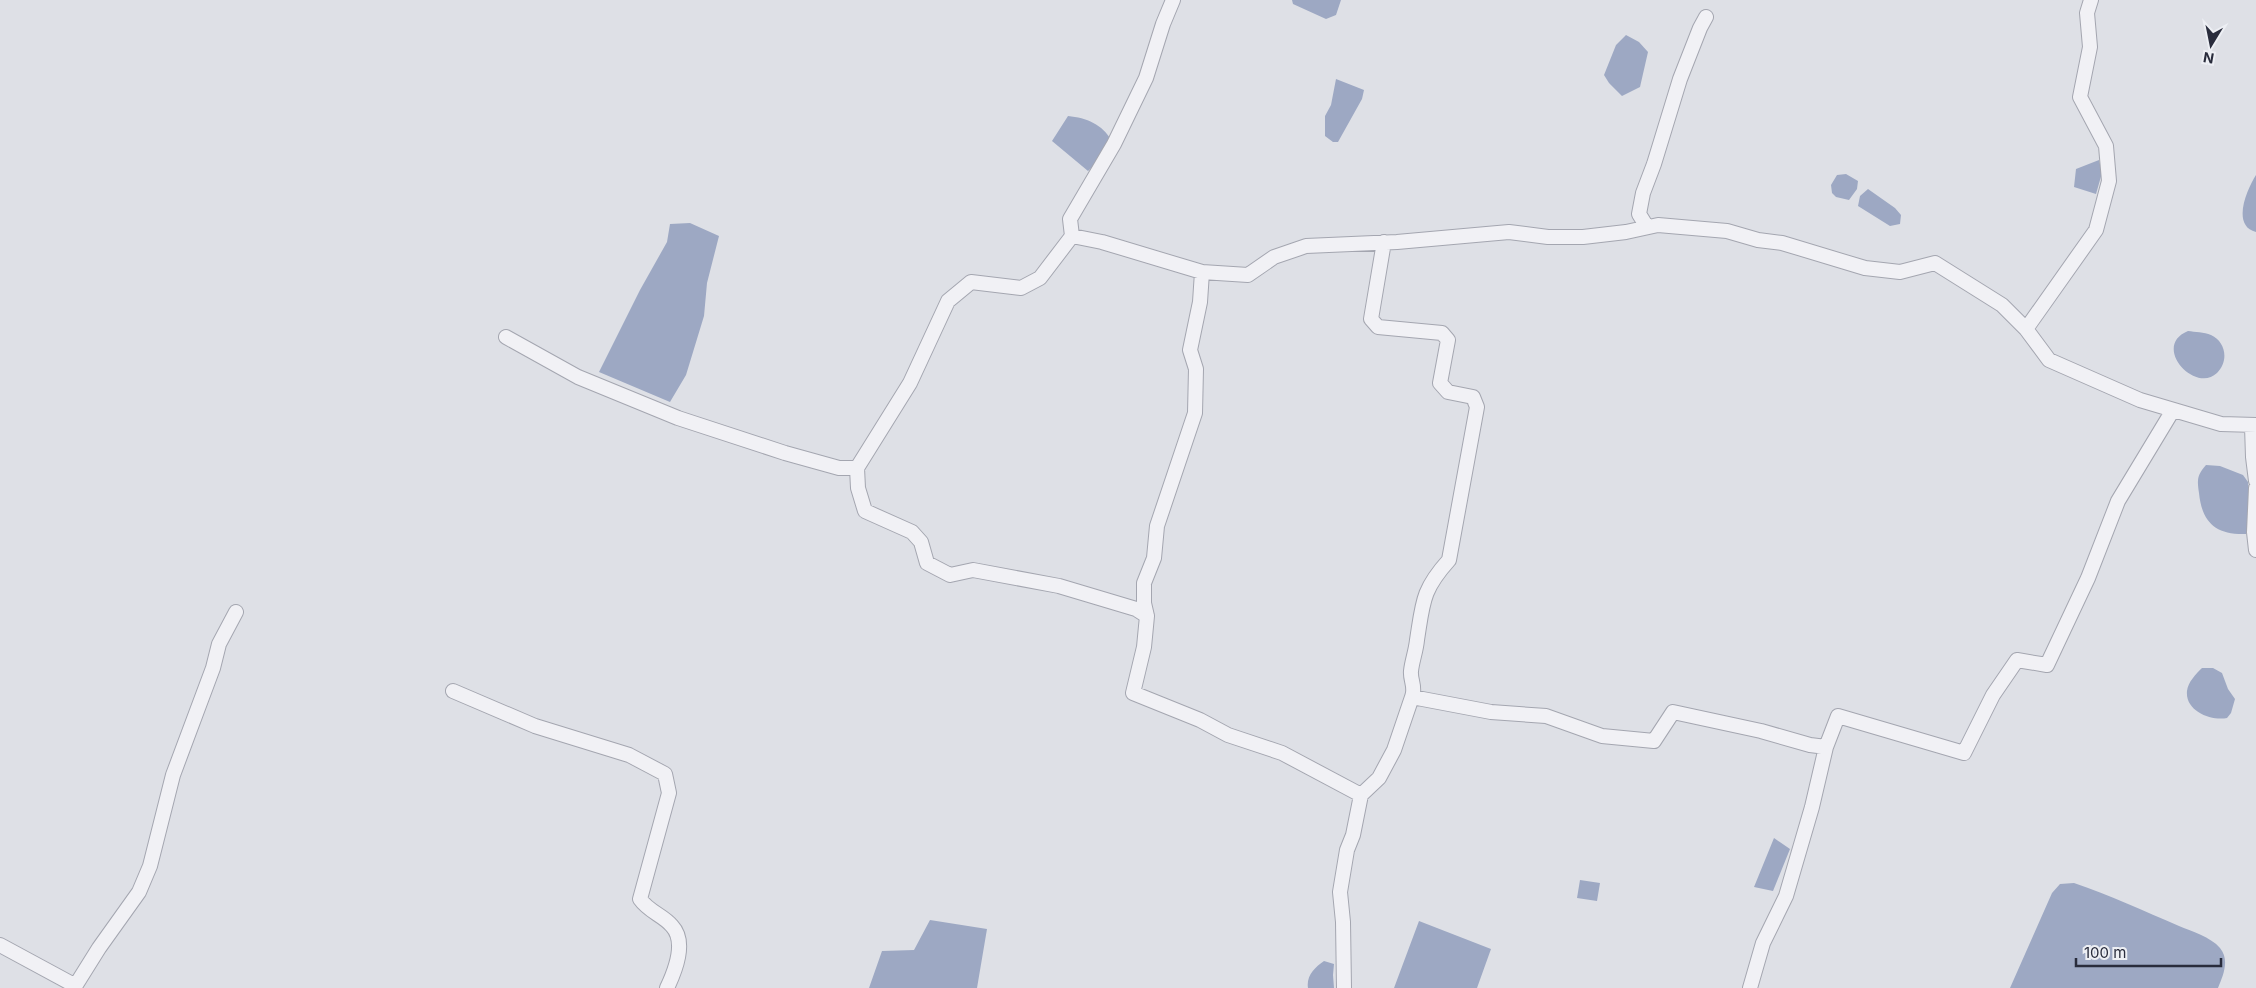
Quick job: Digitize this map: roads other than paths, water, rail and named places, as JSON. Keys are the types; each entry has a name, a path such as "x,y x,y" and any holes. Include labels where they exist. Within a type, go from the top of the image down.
{"street":[{"path":"1147,616 1136,609 1059,586 973,570 950,575 927,563 921,542 912,532 865,511 858,488 857,468 910,383 948,301 971,282 1021,288 1040,278 1072,236 1070,219 1114,144 1146,78 1163,24 1173,0"},
{"path":"2026,329 2096,230 2109,181 2106,146 2080,98 2090,47 2087,13 2091,0"},
{"path":"1647,227 1640,214 1643,193 1654,164 1680,79 1706,17"},
{"path":"1072,236 1110,244 1202,272 1248,275 1274,257 1306,246 1509,232 1548,237 1583,237 1658,225 1727,231 1758,240 1782,243 1865,268 1900,272 1935,263 2002,305 2026,329 2049,360 2140,400 2221,424 2254,426 2252,458 2256,481"},
{"path":"1344,988 1343,922 1340,892 1347,850 1353,835 1361,794 1379,778 1394,750 1415,690 1410,673 1417,641 1421,606 1433,578 1449,560 1477,407 1473,397 1448,392 1440,383 1448,340 1442,333 1378,326 1370,319 1384,242"},
{"path":"1202,272 1200,302 1190,350 1196,369 1195,413 1156,526 1154,558 1144,583 1144,603 1147,616 1144,647 1133,693 1200,720 1228,735 1282,753 1361,794"},
{"path":"506,337 578,377 678,418 838,468 857,468"},
{"path":"1750,988 1763,943 1786,896 1812,807 1826,747 1838,716 1964,753 1993,695 2018,660 2047,665 2088,578 2118,501 2173,410"},
{"path":"2256,488 2254,532 2256,550"},
{"path":"0,945 74,987 139,892 150,866 173,775 213,668 219,644 236,612"},
{"path":"453,691 535,726 629,755 665,774 669,793 640,899 646,908 672,926 680,943 673,976 667,988"},
{"path":"1412,697 1491,712 1546,716 1602,736 1654,741 1673,712 1761,731 1810,745 1826,747"}],"water":[{"path":"1292,0 1341,0 1336,15 1326,19 1293,4"},
{"path":"1626,35 1639,42 1648,52 1640,87 1622,96 1604,75 1616,45"},
{"path":"1336,79 1364,90 1362,99 1338,142 1333,142 1325,136 1325,116 1331,105"},
{"path":"1068,116 1081,118 1099,126 1112,141 1099,161 1088,171 1052,141"},
{"path":"2099,160 2102,173 2096,194 2074,187 2076,169"},
{"path":"1846,174 1858,181 1857,189 1849,200 1836,197 1832,193 1831,185 1837,175"},
{"path":"2256,175 2256,232 2248,228 2244,223 2243,207 2245,198"},
{"path":"1868,189 1895,208 1901,215 1900,224 1890,226 1858,206 1860,196"},
{"path":"690,223 719,236 707,283 704,316 686,375 670,402 599,372 640,290 667,242 670,224"},
{"path":"2188,331 2211,335 2223,347 2224,358 2221,368 2217,373 2208,378 2188,373 2180,366 2175,356 2174,347 2178,338"},
{"path":"2206,465 2220,466 2243,475 2248,482 2251,524 2246,534 2235,534 2218,529 2207,519 2203,512 2198,485 2199,475"},
{"path":"2202,668 2213,668 2222,673 2228,689 2235,699 2231,713 2227,718 2214,718 2200,713 2190,704 2187,698 2189,684"},
{"path":"1774,838 1790,849 1773,891 1754,887"},
{"path":"1580,880 1600,883 1597,901 1577,898"},
{"path":"2074,883 2127,903 2201,935 2216,944 2225,958 2225,968 2218,988 2010,988 2052,893 2060,884"},
{"path":"930,920 987,929 977,988 869,988 882,951 914,950"},
{"path":"1419,921 1491,949 1477,988 1394,988"},
{"path":"1324,961 1334,964 1334,988 1308,988 1308,980 1312,972"}]}
